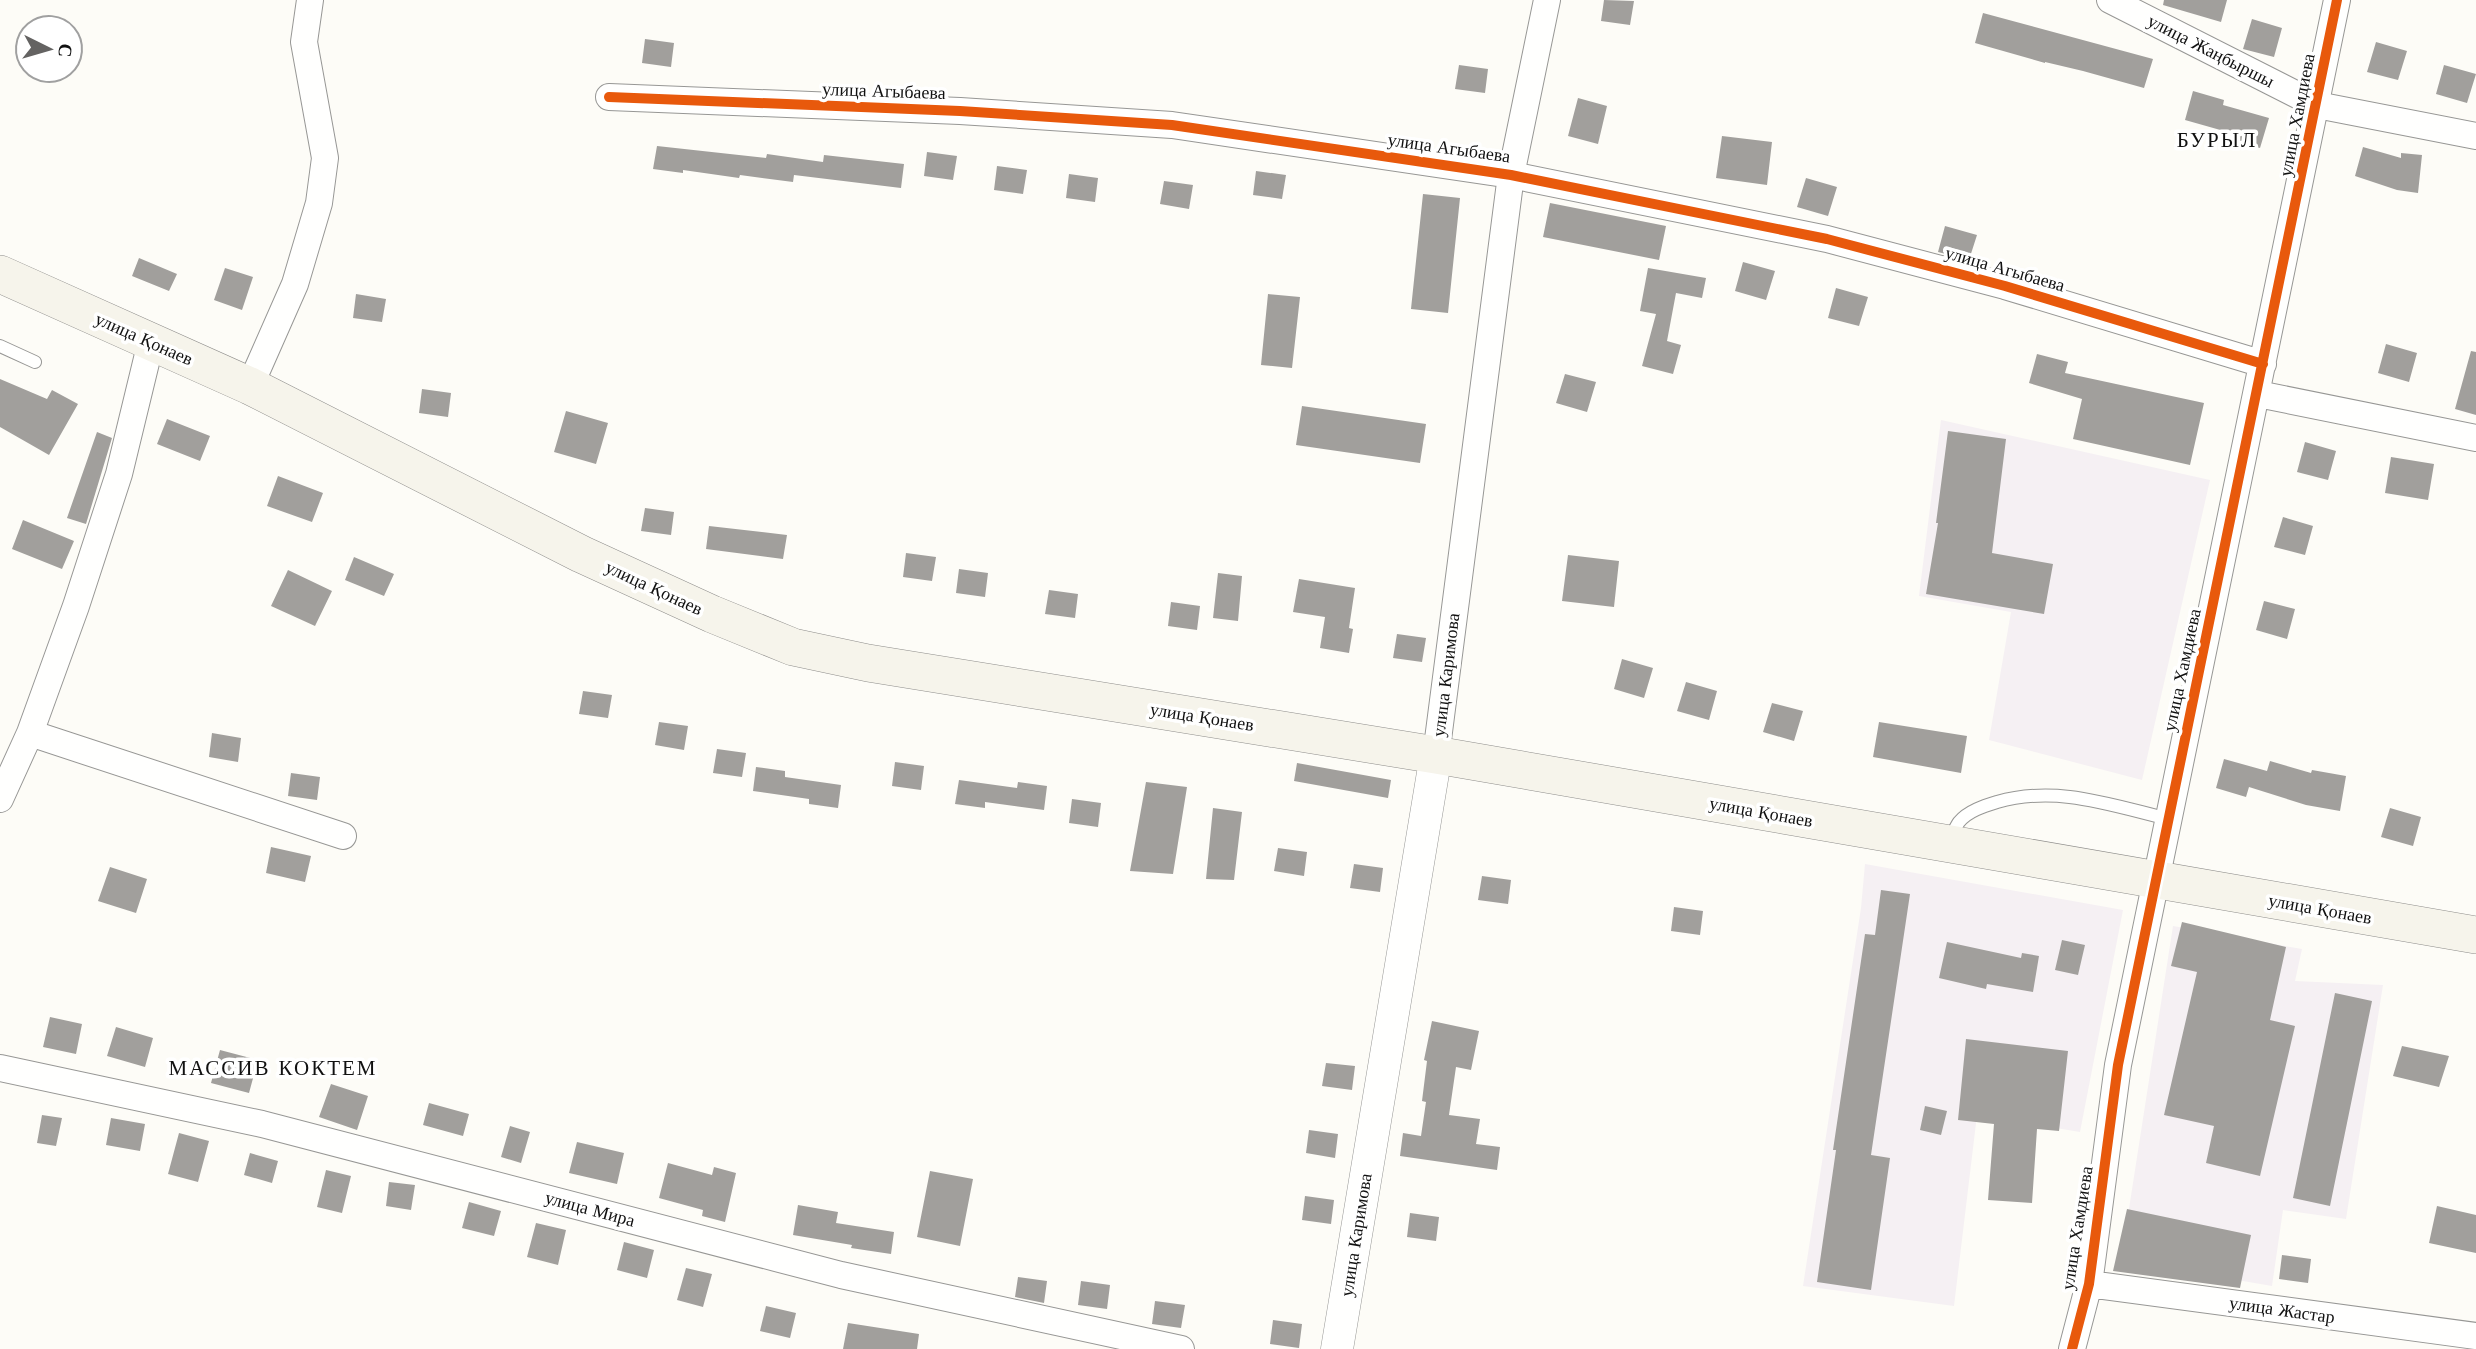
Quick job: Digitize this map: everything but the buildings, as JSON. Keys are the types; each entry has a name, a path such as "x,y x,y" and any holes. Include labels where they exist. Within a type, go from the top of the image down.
{"main road":[{"name":"улица Қонаев","path":"0,274 250,386 581,554 712,614 793,647 868,663 1436,755 2157,882 2476,935"}],"street":[{"path":"250,386 295,284 319,203 325,158 304,42 310,0"},
{"name":"улица Каримова","path":"1337,1349 1436,755 1511,174 1546,0"},
{"name":"улица Жаңбыршы","path":"2110,0 2317,106 2476,136"},
{"name":"улица Хамдиева","path":"2072,1349 2089,1284 2118,1065 2337,0"},
{"name":"улица Агыбаева","path":"609,97 960,111 1172,125 1511,174 1827,239 2005,286 2263,364"},
{"path":"0,799 30,733 76,606 119,474 151,342"},
{"path":"2258,394 2476,438"},
{"path":"30,733 343,836"},
{"name":"улица Мира","path":"0,1068 262,1124 841,1275 1181,1349"},
{"name":"улица Жастар","path":"2089,1284 2476,1336"}],"lane":[{"path":"0,346 35,362"},
{"path":"1947,845 1960,821 1979,808 2019,796 2067,796 2169,819"}],"shaded area":[{"path":"1941,420 2210,480 2142,780 1989,740 2011,612 1919,596"},
{"path":"1865,864 2123,910 2080,1132 1977,1115 1954,1306 1803,1286 1861,908"},
{"path":"2173,926 2302,949 2295,981 2383,985 2346,1219 2283,1210 2272,1286 2121,1260"}],"cycle path":[{"path":"2072,1349 2089,1284 2118,1065 2337,0"},
{"path":"609,97 960,111 1172,125 1511,175 1827,239 2005,286 2263,364"}],"district":[{"name":"БУРЫЛ","path":"2217,140"},
{"name":"МАССИВ КОКТЕМ","path":"273,1068"}]}
